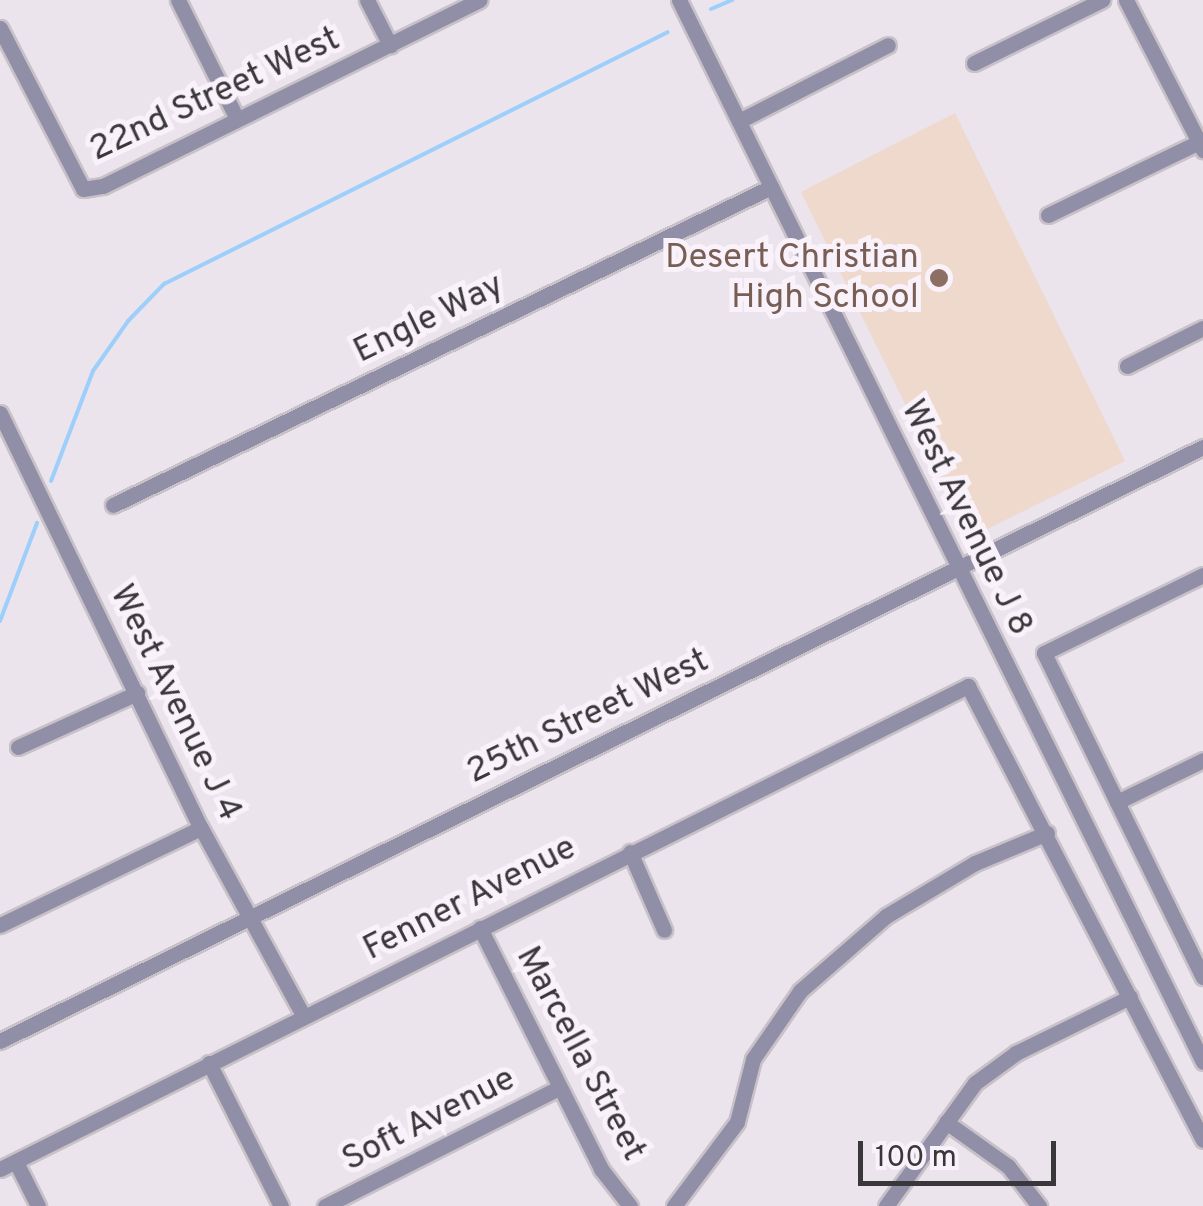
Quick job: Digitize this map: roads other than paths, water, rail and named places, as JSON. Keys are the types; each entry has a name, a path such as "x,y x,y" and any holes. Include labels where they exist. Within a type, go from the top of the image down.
{"street":[{"path":"178,0 238,119"},
{"path":"368,0 390,45"},
{"name":"22nd Street West","path":"0,28 82,189 102,186 480,0"},
{"name":"West Avenue J 8","path":"679,0 1203,1062"},
{"path":"974,63 1102,0"},
{"path":"1048,216 1201,146 1126,0"},
{"path":"739,120 888,45"},
{"name":"Engle Way","path":"113,505 771,187"},
{"path":"1126,366 1203,328"},
{"name":"West Avenue J 4","path":"0,414 202,828 304,1014"},
{"name":"25th Street West","path":"0,1041 1203,447"},
{"path":"1203,575 1044,653 1117,802 1197,947 1203,976"},
{"name":"Fenner Avenue","path":"0,1169 968,686 1047,834"},
{"path":"18,747 136,692"},
{"path":"1117,802 1203,760"},
{"path":"0,926 202,828"},
{"path":"674,1206 737,1122 753,1059 800,991 886,916 975,863 1047,834 1203,1140"},
{"path":"630,852 664,930"},
{"name":"Marcella Street","path":"480,928 601,1169 630,1206"},
{"path":"886,1206 975,1083 1016,1053 1130,997"},
{"path":"209,1063 281,1206"},
{"name":"Soft Avenue","path":"325,1206 559,1088"},
{"path":"946,1122 1008,1166 1039,1206"},
{"path":"16,1162 38,1206"}],"waterway":[{"path":"711,9 732,0"},
{"path":"51,481 93,371 128,321 164,284 668,32"},
{"path":"0,621 37,523"}],"place":[{"name":"Desert Christian High School","path":"939,278"}]}
